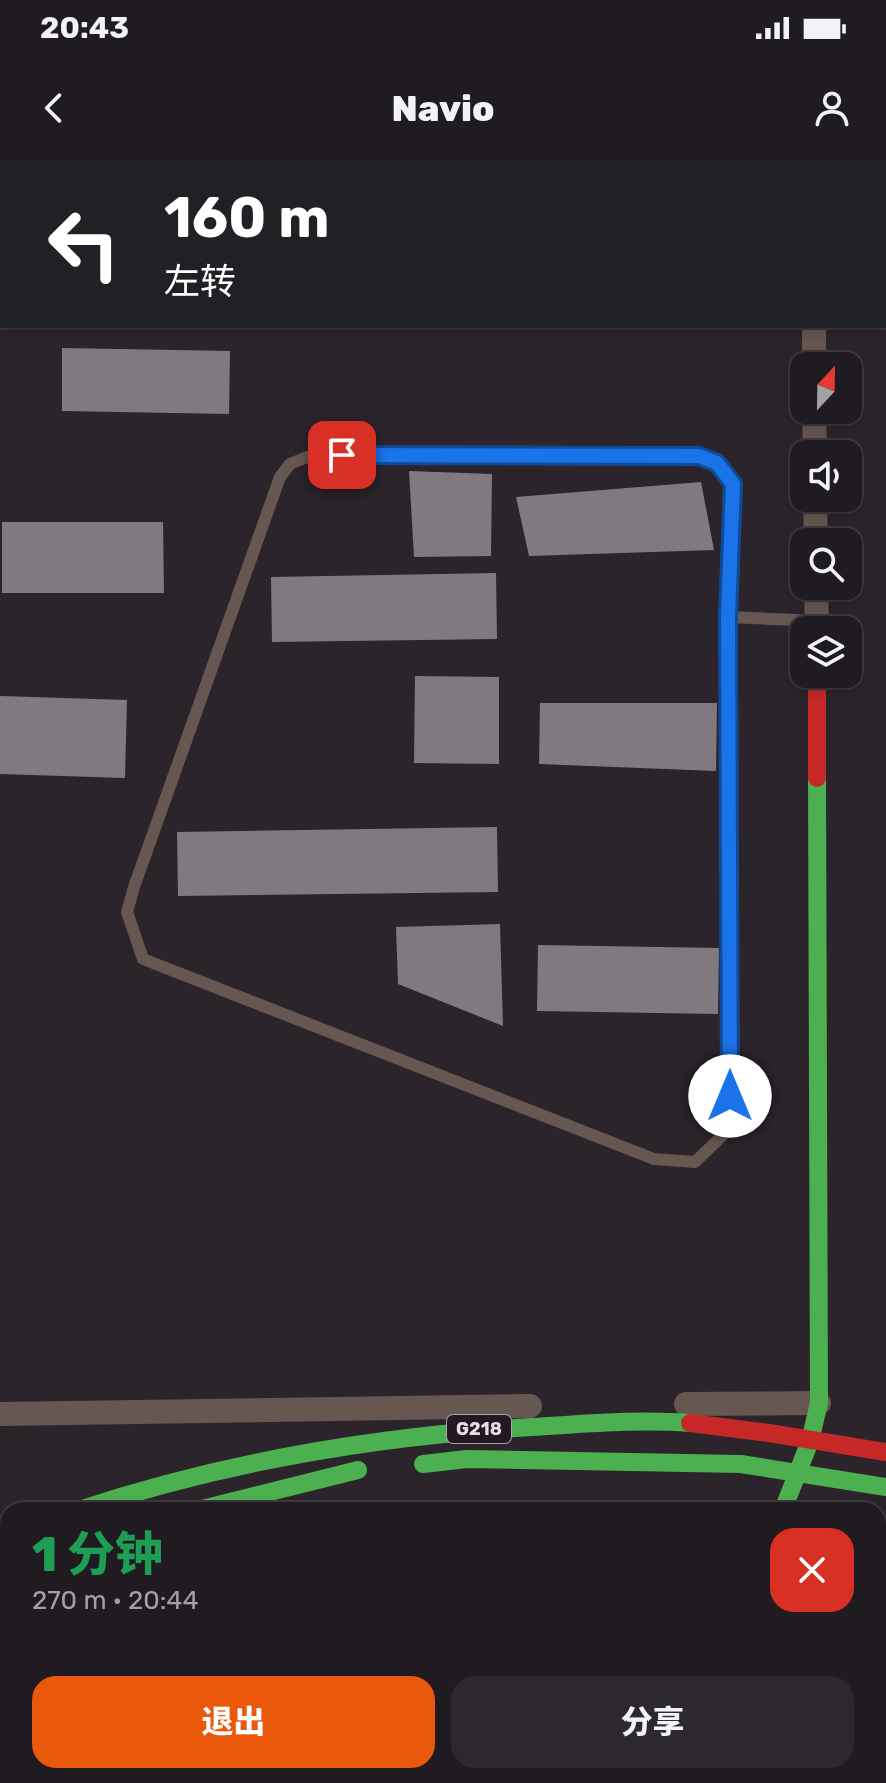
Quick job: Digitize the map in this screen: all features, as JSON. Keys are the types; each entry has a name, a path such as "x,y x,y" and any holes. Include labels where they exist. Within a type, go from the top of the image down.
{"main road":[{"path":"786,1502 810,1441 819,1403 817,688"},
{"name":"G218","path":"101,1502 141,1487 292,1453 468,1429 650,1421 764,1431 886,1452"},
{"name":"G218","path":"407,1465 467,1459 741,1464 886,1487"},
{"path":"228,1502 346,1471 376,1468"}],"street":[{"path":"814,328 814,352"},
{"path":"0,1414 819,1403"}],"lane":[{"path":"312,455 699,456 717,463 733,484 728,617 730,1096 722,1136 695,1162 654,1159 143,959 127,912 134,887 280,477 290,464 312,455"},
{"path":"728,617 790,623"}],"building":[{"path":"62,348 230,351 229,414 62,411"},
{"path":"409,471 492,474 491,556 414,557"},
{"path":"701,482 714,550 529,556 516,497"},
{"path":"2,522 163,522 164,593 2,593"},
{"path":"496,573 497,639 272,642 271,577"},
{"path":"415,676 499,677 499,764 414,763"},
{"path":"0,696 127,700 125,778 0,774"},
{"path":"540,703 717,703 716,771 539,764"},
{"path":"497,827 498,892 178,896 177,832"},
{"path":"500,924 503,1026 398,984 396,927"},
{"path":"538,945 719,948 718,1014 537,1011"}],"traffic: fast":[{"path":"786,1502 810,1441 819,1403 817,778"},
{"path":"105,1502 247,1465 360,1444 532,1427 631,1422 690,1423"},
{"path":"423,1464 467,1459 741,1464 886,1487"},
{"path":"230,1502 358,1470"}],"traffic: jam":[{"path":"817,688 817,778"},
{"path":"690,1423 886,1452"}],"route":[{"path":"342,455 699,456 717,463 733,484 728,617 730,1096"}]}
